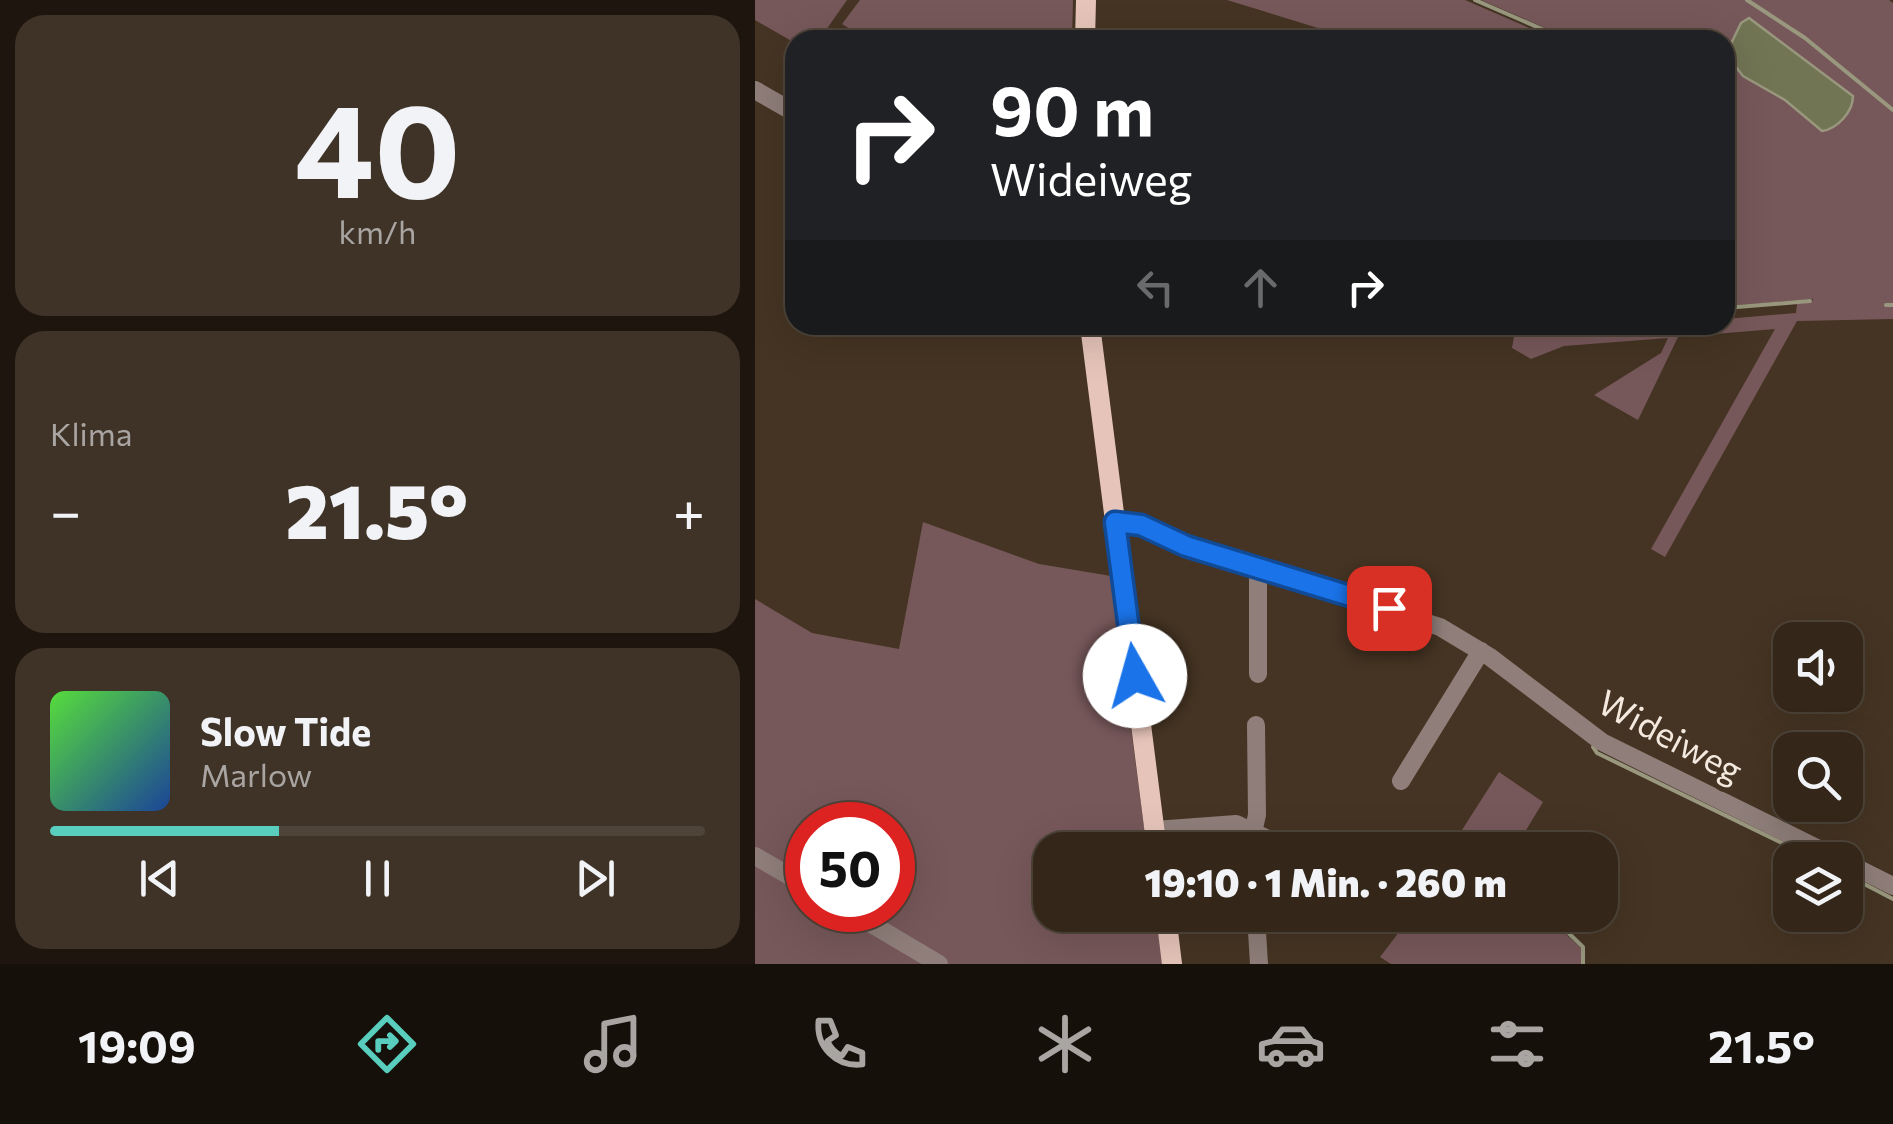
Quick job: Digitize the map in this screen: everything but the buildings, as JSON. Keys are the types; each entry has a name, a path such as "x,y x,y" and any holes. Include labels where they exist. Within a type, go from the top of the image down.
{"main road":[{"path":"1085,30 1086,0"},
{"path":"1090,335 1155,832"},
{"path":"1168,932 1172,964"}],"street":[{"path":"755,90 785,106"},
{"name":"Wideiweg","path":"1115,522 1141,525 1186,546 1440,627 1481,651 1601,742 1804,842"},
{"path":"1257,568 1258,674"},
{"path":"1401,781 1481,651"},
{"path":"1196,832 1236,824 1252,831 1257,815 1257,725"},
{"path":"755,856 785,873"},
{"name":"Wideiweg","path":"1863,871 1893,886"},
{"path":"885,932 939,964"},
{"path":"1256,932 1259,964"}],"shaded area":[{"path":"755,0 847,0 826,30 785,30 785,37 755,20"},
{"path":"860,0 1073,0 1072,30 852,30 842,24"},
{"path":"1227,0 1465,0 1534,30 1324,30"},
{"path":"1481,0 1893,3 1893,319 1797,321 1665,557 1651,549 1775,329 1735,332 1735,318 1796,313 1797,304 1813,299 1735,305 1735,30 1550,30"},
{"path":"1749,18 1853,96 1847,114 1822,131 1785,100 1743,76 1735,66 1735,35 1741,23"},
{"path":"1514,335 1702,335 1678,337 1638,420 1594,395 1661,353 1668,338 1564,346 1531,359 1512,348"},
{"path":"923,522 1039,564 1111,576 1145,832 1033,832 1033,932 1158,932 1163,964 755,964 755,599 812,633 899,649"},
{"path":"1499,772 1543,802 1525,832 1462,830"},
{"path":"1399,932 1564,932 1581,948 1581,964 1391,964 1380,957"}],"waterway":[{"path":"1475,0 1544,30"},
{"path":"1747,0 1805,38 1893,110"},
{"path":"1735,307 1810,301"},
{"path":"1886,305 1893,305"},
{"path":"1593,747 1597,753 1780,842"},
{"path":"1863,883 1893,899"},
{"path":"1568,932 1583,947 1583,964"}],"route":[{"path":"1135,676 1115,522 1141,525 1186,546 1389,608"}]}
